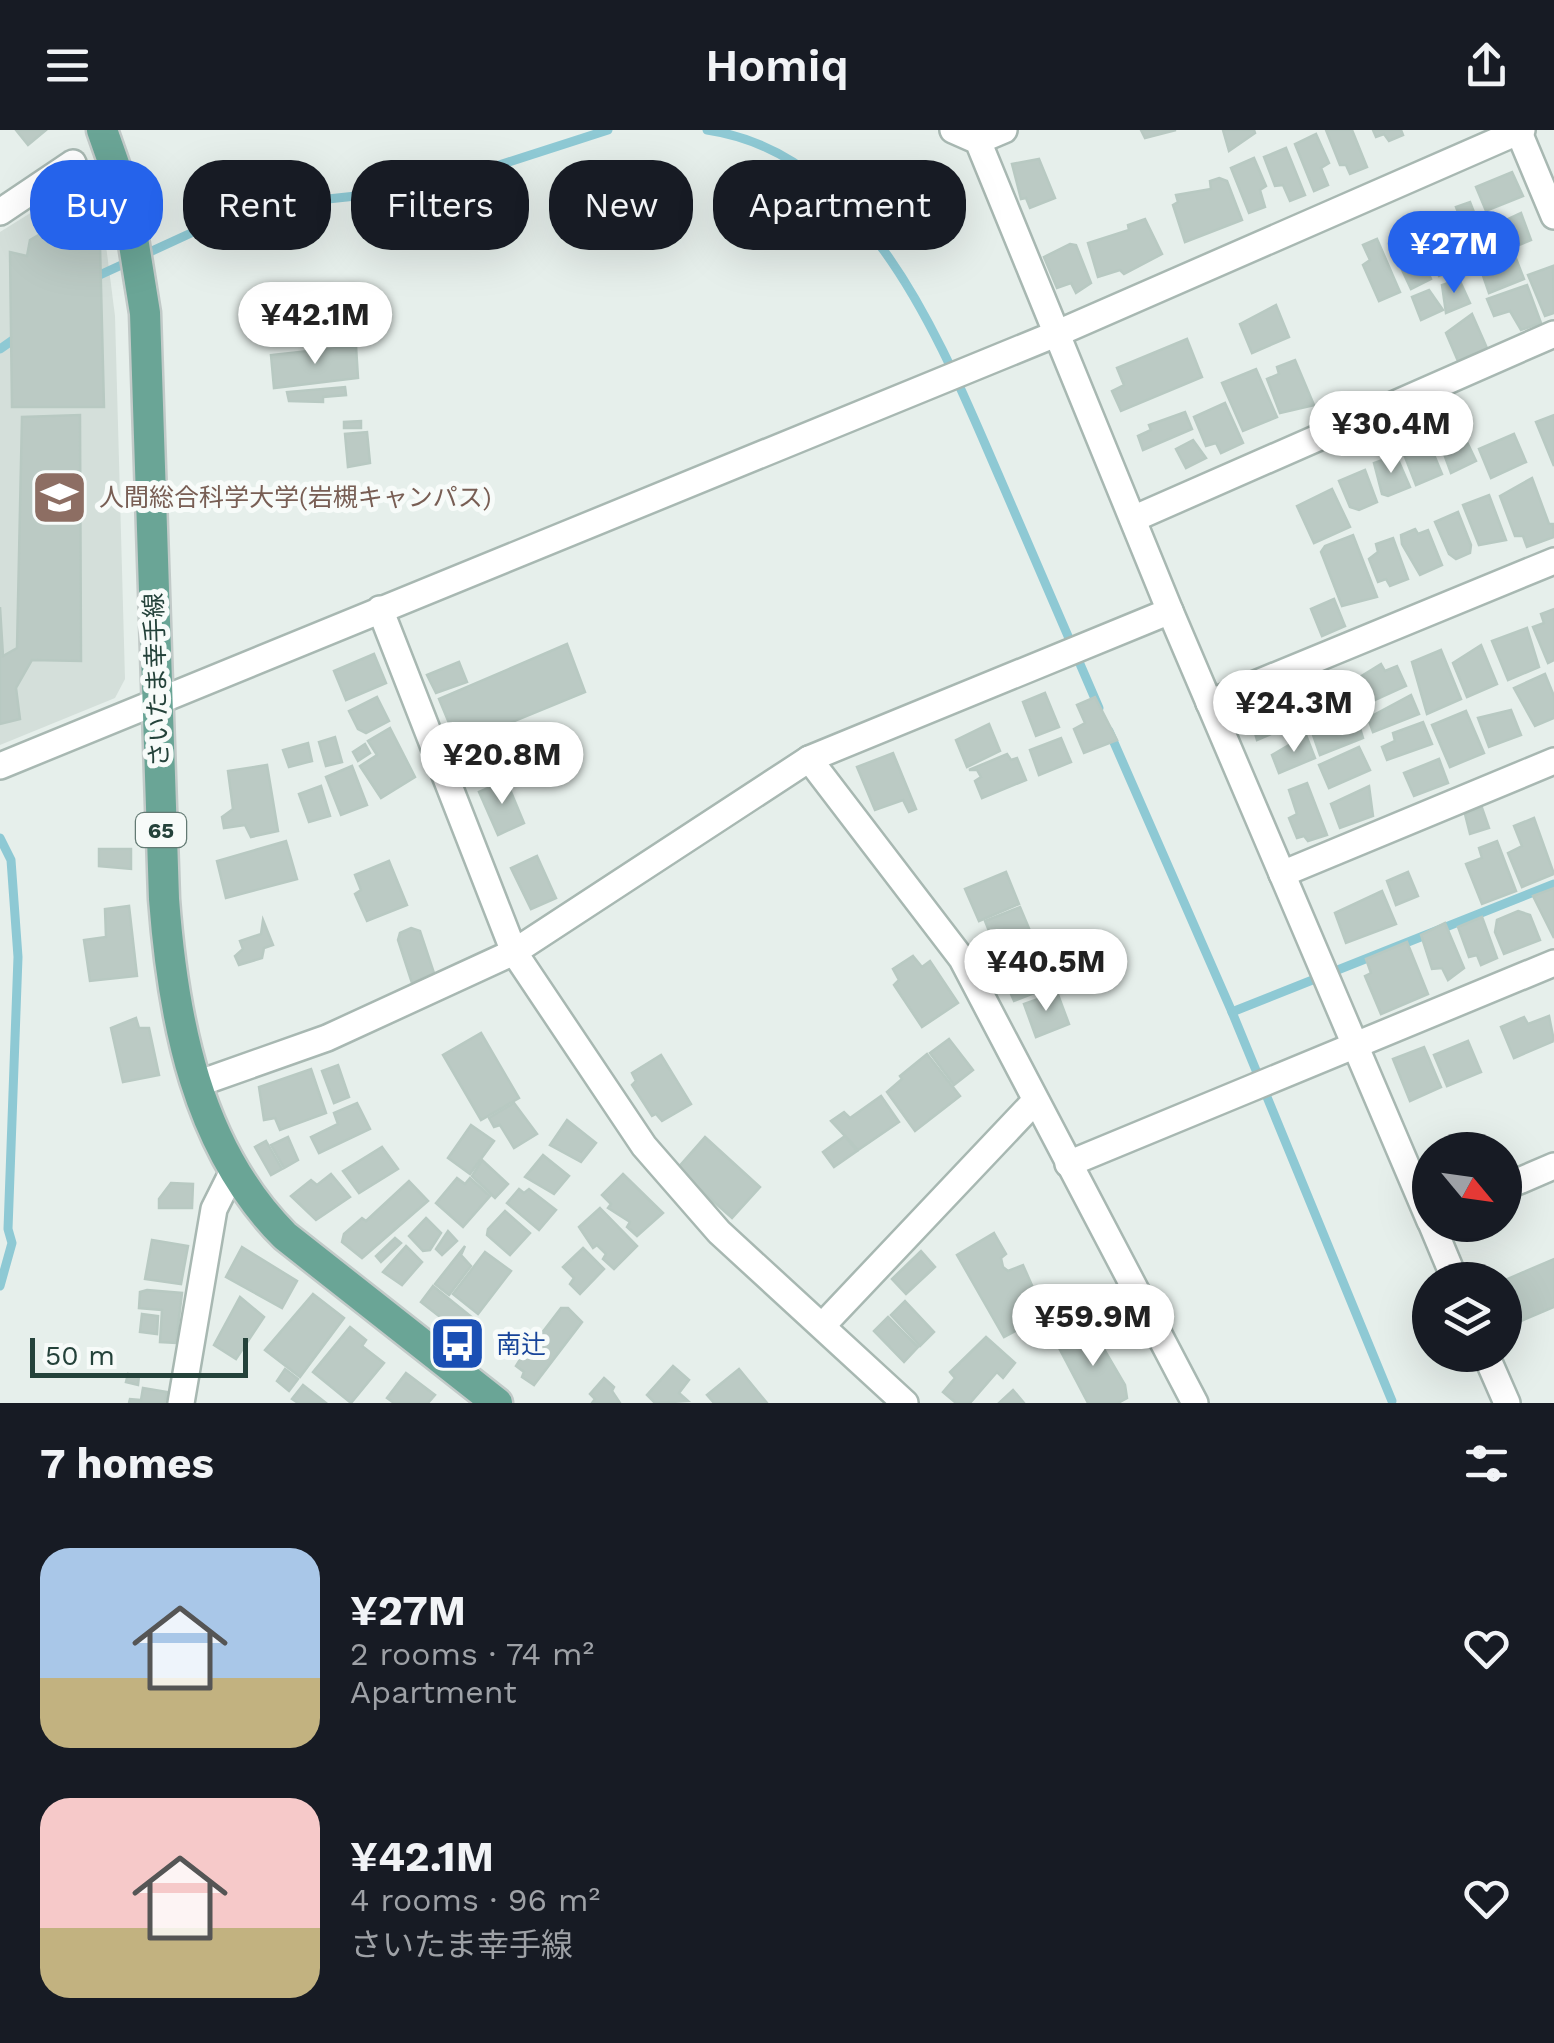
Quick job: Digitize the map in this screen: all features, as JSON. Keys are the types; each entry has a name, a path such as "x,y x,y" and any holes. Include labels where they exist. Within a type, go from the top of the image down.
{"main road":[{"name":"さいたま幸手線","path":"102,130 127,201 145,313 167,941 180,1021 196,1084 232,1173 285,1236 466,1393 496,1403"}],"street":[{"path":"953,130 978,141 1170,611 1412,1179"},
{"path":"978,141 1004,130"},
{"path":"0,766 1058,333 1520,130 1554,216"},
{"path":"0,212 30,192"},
{"path":"1133,519 1554,334"},
{"path":"1209,703 1554,561"},
{"path":"380,610 514,952 644,1146 719,1232 824,1324 905,1403"},
{"path":"196,1084 327,1038 514,952 809,759 1170,611"},
{"path":"809,759 962,959 1194,1403"},
{"path":"1282,874 1554,760"},
{"path":"1068,1164 1554,963"},
{"path":"824,1324 1035,1101"},
{"path":"1522,1180 1554,1166"},
{"path":"182,1403 214,1209 232,1173"},
{"path":"1493,1372 1506,1403"}],"shaded area":[{"name":"人間総合科学大学(岩槻キャンパス)","path":"30,213 30,250 107,250 115,316 125,679 115,698 0,745 0,232"}],"building":[{"path":"16,130 46,130 28,145"},
{"path":"1141,130 1176,130 1145,138"},
{"path":"1223,130 1254,130 1255,133 1229,151"},
{"path":"1326,130 1352,130 1367,167 1350,174 1346,165 1340,165"},
{"path":"1373,130 1401,130 1403,135 1389,141 1384,134 1376,137"},
{"path":"1316,134 1329,163 1321,168 1328,185 1314,191 1295,144"},
{"path":"1286,148 1305,195 1290,201 1283,185 1275,186 1264,157"},
{"path":"1254,158 1266,186 1260,190 1265,207 1249,213 1231,168"},
{"path":"1039,159 1055,198 1030,208 1026,198 1021,199 1012,164"},
{"path":"1512,172 1523,196 1486,211 1476,187"},
{"path":"1210,181 1227,181 1242,220 1185,242 1173,205 1178,202 1176,195 1211,189"},
{"path":"1470,202 1491,256 1470,264 1458,234 1463,225 1456,207"},
{"path":"1521,213 1531,240 1499,253 1489,228"},
{"path":"1439,214 1461,267 1439,276 1426,246 1433,235 1426,219"},
{"path":"1145,219 1162,254 1124,274 1120,270 1098,277 1088,243 1129,230 1128,225"},
{"path":"1407,226 1431,279 1411,289 1397,259 1402,250 1394,232"},
{"path":"1377,239 1400,292 1379,301 1363,265 1370,260 1363,245"},
{"path":"30,240 30,250 100,250 104,407 12,407 10,252 27,256"},
{"path":"1070,244 1076,245 1091,283 1076,293 1071,283 1057,288 1044,257"},
{"path":"1515,256 1524,279 1489,293 1481,270"},
{"path":"1553,266 1554,313 1545,316 1528,275"},
{"path":"1459,279 1470,303 1446,313 1442,285"},
{"path":"1527,285 1541,323 1521,330 1510,311 1494,316 1487,299"},
{"path":"1429,290 1443,310 1421,320 1412,297"},
{"path":"1276,305 1289,337 1252,353 1240,324"},
{"path":"1472,314 1487,348 1458,361 1446,333"},
{"path":"1187,339 1202,377 1121,411 1112,391 1124,385 1117,368"},
{"path":"356,346 358,378 274,388 271,355"},
{"path":"1295,360 1314,405 1280,413 1267,379 1279,374 1277,367"},
{"path":"1256,369 1277,417 1243,431 1222,383"},
{"path":"345,387 346,395 323,397 323,402 289,401 287,392"},
{"path":"1225,403 1243,443 1221,453 1216,443 1206,446 1194,417"},
{"path":"1185,412 1192,429 1143,450 1138,436 1151,430 1149,425"},
{"path":"80,415 81,661 32,660 16,688 20,719 0,724 0,607 3,656 17,648 22,417"},
{"path":"1554,415 1554,466 1536,422"},
{"path":"361,421 361,428 344,428 344,422"},
{"path":"1457,421 1476,461 1451,473 1436,432"},
{"path":"367,432 370,463 348,467 345,434"},
{"path":"1425,433 1442,474 1416,485 1400,444"},
{"path":"1514,434 1526,462 1491,478 1479,449"},
{"path":"1193,440 1206,458 1186,468 1176,449"},
{"path":"1396,455 1410,487 1388,496 1382,494 1374,463"},
{"path":"1365,470 1377,502 1359,510 1350,507 1339,481"},
{"path":"1532,478 1549,524 1553,524 1554,537 1527,547 1523,536 1515,536 1500,496"},
{"path":"1332,489 1350,527 1314,543 1297,506"},
{"path":"1489,495 1506,540 1479,545 1463,505"},
{"path":"1458,512 1471,545 1470,553 1456,559 1449,554 1435,522"},
{"path":"1415,529 1418,534 1428,530 1442,565 1420,575 1401,535"},
{"path":"1353,535 1377,597 1342,606 1321,552 1325,546"},
{"path":"1393,538 1408,579 1390,586 1386,579 1378,582 1369,559 1378,552 1376,544"},
{"path":"1334,599 1345,626 1322,636 1311,609"},
{"path":"1554,609 1554,660 1548,663 1533,627 1544,623 1541,614"},
{"path":"1527,628 1539,667 1508,680 1492,641"},
{"path":"567,644 585,692 488,732 494,753 466,764 439,699"},
{"path":"1481,645 1497,684 1467,697 1453,663"},
{"path":"1441,650 1461,699 1427,714 1412,662"},
{"path":"374,654 386,683 346,700 334,671"},
{"path":"459,662 467,682 436,693 427,675"},
{"path":"1381,664 1385,671 1397,666 1406,686 1373,701 1360,677"},
{"path":"1545,674 1554,696 1554,718 1535,726 1514,688"},
{"path":"1331,678 1345,711 1311,725 1302,703 1305,694"},
{"path":"1045,693 1059,727 1036,736 1023,702"},
{"path":"1411,695 1419,714 1373,732 1368,718"},
{"path":"1277,696 1282,706 1289,705 1297,723 1257,740 1248,709"},
{"path":"377,697 389,721 366,733 358,729 349,711"},
{"path":"1095,697 1117,740 1084,753 1074,729 1085,723 1077,705"},
{"path":"1511,710 1521,735 1489,747 1478,718"},
{"path":"1466,711 1484,753 1450,767 1432,725"},
{"path":"1423,722 1432,744 1387,760 1382,747 1395,741 1393,733"},
{"path":"989,724 1000,751 967,767 956,740"},
{"path":"1359,725 1363,738 1320,755 1313,735 1336,726 1340,732"},
{"path":"390,728 415,777 381,798 360,766 377,755 368,741"},
{"path":"1306,735 1315,758 1279,773 1272,755"},
{"path":"335,737 342,762 326,766 319,742"},
{"path":"1061,738 1071,762 1039,775 1030,750"},
{"path":"308,743 312,761 289,767 283,750"},
{"path":"365,744 370,753 358,761 353,752"},
{"path":"1359,747 1370,770 1329,788 1319,765"},
{"path":"893,753 916,809 909,812 903,800 875,810 857,767"},
{"path":"1007,754 1011,760 1017,758 1026,780 982,798 975,781 981,777 977,770 969,770"},
{"path":"496,758 504,775 495,779 486,762"},
{"path":"1439,759 1448,783 1414,796 1404,773"},
{"path":"267,765 278,831 251,837 245,825 224,828 222,817 233,809 228,771"},
{"path":"352,766 367,805 341,815 326,777"},
{"path":"506,780 524,823 498,835 479,792"},
{"path":"1307,783 1327,835 1308,841 1304,836 1297,838 1289,818 1297,814 1289,790"},
{"path":"321,786 330,816 309,822 299,794"},
{"path":"1369,786 1373,816 1340,828 1331,804"},
{"path":"1482,808 1489,828 1470,834 1465,814"},
{"path":"1534,818 1554,874 1522,887 1508,853 1522,846 1514,826"},
{"path":"286,841 297,879 226,898 217,861"},
{"path":"1497,841 1516,891 1482,904 1466,864 1482,858 1479,848"},
{"path":"99,849 131,849 131,869 99,866"},
{"path":"537,856 556,898 531,909 511,868"},
{"path":"389,861 407,905 367,921 355,894 361,890 355,875"},
{"path":"1006,872 1019,904 979,921 965,889"},
{"path":"1408,872 1418,896 1396,905 1387,881"},
{"path":"1554,888 1554,938 1533,896"},
{"path":"1382,891 1396,924 1346,943 1335,913"},
{"path":"129,906 137,976 90,981 84,940 106,937 105,909"},
{"path":"1020,907 1036,945 1000,959 985,921"},
{"path":"1518,911 1530,915 1540,940 1504,954 1495,932 1497,920"},
{"path":"1482,917 1497,958 1481,965 1477,955 1469,957 1458,927"},
{"path":"263,920 273,945 264,948 262,958 239,965 235,956 243,949 240,941 261,934"},
{"path":"1445,923 1464,968 1448,980 1442,968 1432,969 1421,935"},
{"path":"411,928 420,931 434,973 412,983 398,940 400,933"},
{"path":"1407,942 1428,994 1381,1014 1365,976 1371,973 1366,959"},
{"path":"1032,953 1036,961 1041,959 1052,986 1014,1001 1007,985 1016,979 1009,962"},
{"path":"913,956 922,967 930,961 958,1003 922,1027 894,985 899,980 893,969"},
{"path":"1057,992 1069,1024 1036,1037 1024,1004"},
{"path":"1549,1016 1554,1041 1514,1058 1501,1027 1524,1017 1528,1024"},
{"path":"136,1018 139,1028 149,1028 159,1075 123,1082 111,1028"},
{"path":"481,1033 519,1098 481,1120 443,1055"},
{"path":"949,1039 973,1070 954,1085 930,1053"},
{"path":"1468,1041 1481,1072 1447,1086 1434,1055"},
{"path":"1424,1047 1441,1087 1410,1101 1393,1059"},
{"path":"927,1054 960,1096 915,1131 887,1092"},
{"path":"661,1055 691,1104 662,1121 656,1114 652,1116 632,1085 636,1081 632,1073"},
{"path":"338,1065 349,1097 334,1103 322,1071"},
{"path":"311,1069 326,1113 280,1130 275,1118 264,1120 259,1087"},
{"path":"881,1096 899,1122 858,1150 831,1121 844,1112 850,1118"},
{"path":"357,1103 370,1129 319,1153 311,1137 338,1124 334,1113"},
{"path":"514,1103 537,1134 514,1148 500,1125 494,1127 489,1118"},
{"path":"567,1120 596,1143 581,1162 550,1145"},
{"path":"471,1125 494,1141 470,1174 448,1158"},
{"path":"845,1136 857,1151 834,1167 823,1152"},
{"path":"288,1137 298,1160 284,1168 271,1145"},
{"path":"705,1137 760,1187 732,1218 677,1169"},
{"path":"266,1141 282,1169 271,1175 255,1147"},
{"path":"382,1147 398,1169 359,1193 343,1171"},
{"path":"543,1155 569,1176 554,1194 525,1177"},
{"path":"482,1160 508,1184 495,1198 472,1176"},
{"path":"331,1174 350,1197 316,1220 291,1196 311,1180 317,1185"},
{"path":"623,1174 663,1213 637,1236 627,1227 630,1222 608,1208 611,1204 602,1195"},
{"path":"457,1178 465,1184 470,1178 490,1196 463,1227 436,1203"},
{"path":"409,1181 428,1201 362,1258 342,1242 344,1234 362,1218 366,1221"},
{"path":"171,1183 193,1184 192,1208 159,1208 159,1199"},
{"path":"519,1189 524,1193 529,1189 556,1210 539,1230 507,1203"},
{"path":"600,1208 637,1246 614,1269 603,1259 606,1254 597,1245 593,1248 579,1227"},
{"path":"505,1211 530,1233 510,1255 487,1235"},
{"path":"426,1218 441,1233 430,1250 423,1251 409,1236"},
{"path":"448,1231 457,1241 442,1255 436,1249"},
{"path":"994,1233 1006,1254 1001,1258 1003,1267 1008,1271 1023,1265 1045,1315 1004,1337 957,1255"},
{"path":"395,1238 401,1243 381,1262 376,1256"},
{"path":"152,1240 188,1246 181,1284 145,1279"},
{"path":"406,1246 422,1262 402,1285 383,1272"},
{"path":"465,1246 461,1255 471,1266 449,1295 435,1284"},
{"path":"242,1247 297,1281 282,1308 226,1277"},
{"path":"583,1248 604,1269 580,1294 570,1284 574,1278 563,1267"},
{"path":"921,1251 935,1267 906,1294 892,1279"},
{"path":"485,1252 511,1271 478,1314 453,1294"},
{"path":"1554,1259 1554,1307 1522,1320 1522,1273"},
{"path":"433,1286 474,1319 462,1334 421,1302"},
{"path":"140,1292 182,1293 176,1343 160,1342 162,1310 139,1308"},
{"path":"313,1294 344,1318 300,1377 265,1350"},
{"path":"240,1297 264,1317 236,1359 214,1345"},
{"path":"905,1301 934,1332 920,1346 891,1315"},
{"path":"561,1308 568,1308 582,1322 534,1385 522,1377 524,1372 516,1366 521,1358 513,1351 525,1336 535,1342"},
{"path":"142,1314 158,1316 157,1334 140,1332"},
{"path":"888,1317 918,1347 904,1362 874,1331"},
{"path":"350,1327 366,1340 362,1346 384,1363 351,1403 313,1372"},
{"path":"1091,1327 1125,1385 1127,1398 1118,1403 1088,1403 1058,1346"},
{"path":"986,1337 1015,1363 1003,1378 997,1372 970,1403 956,1403 943,1392 955,1378 950,1372"},
{"path":"673,1366 689,1380 679,1393 688,1401 655,1403 647,1395"},
{"path":"285,1369 298,1379 289,1391 277,1381"},
{"path":"739,1369 767,1403 714,1403 707,1395"},
{"path":"406,1373 435,1395 428,1403 394,1403 387,1398"},
{"path":"128,1374 139,1376 138,1385 126,1382"},
{"path":"604,1378 614,1387 612,1391 620,1403 592,1403 595,1399 590,1394"},
{"path":"303,1385 326,1403 298,1403 292,1399"},
{"path":"143,1388 167,1392 165,1403 129,1403 130,1399 141,1400"},
{"path":"1013,1390 1024,1403 999,1403"}],"waterway":[{"path":"91,279 202,228 263,206 393,192 462,177 608,130"},
{"path":"707,130 765,147 815,177 858,217 895,266 955,376 1099,708"},
{"path":"0,349 20,335"},
{"path":"1109,731 1232,1012 1392,1401"},
{"path":"0,838 11,860 18,957 8,1229 12,1243 0,1286"},
{"path":"1232,1012 1554,884"}],"place":[{"name":"人間総合科学大学(岩槻キャンパス)","path":"60,497"},
{"name":"南辻","path":"457,1344"}]}
